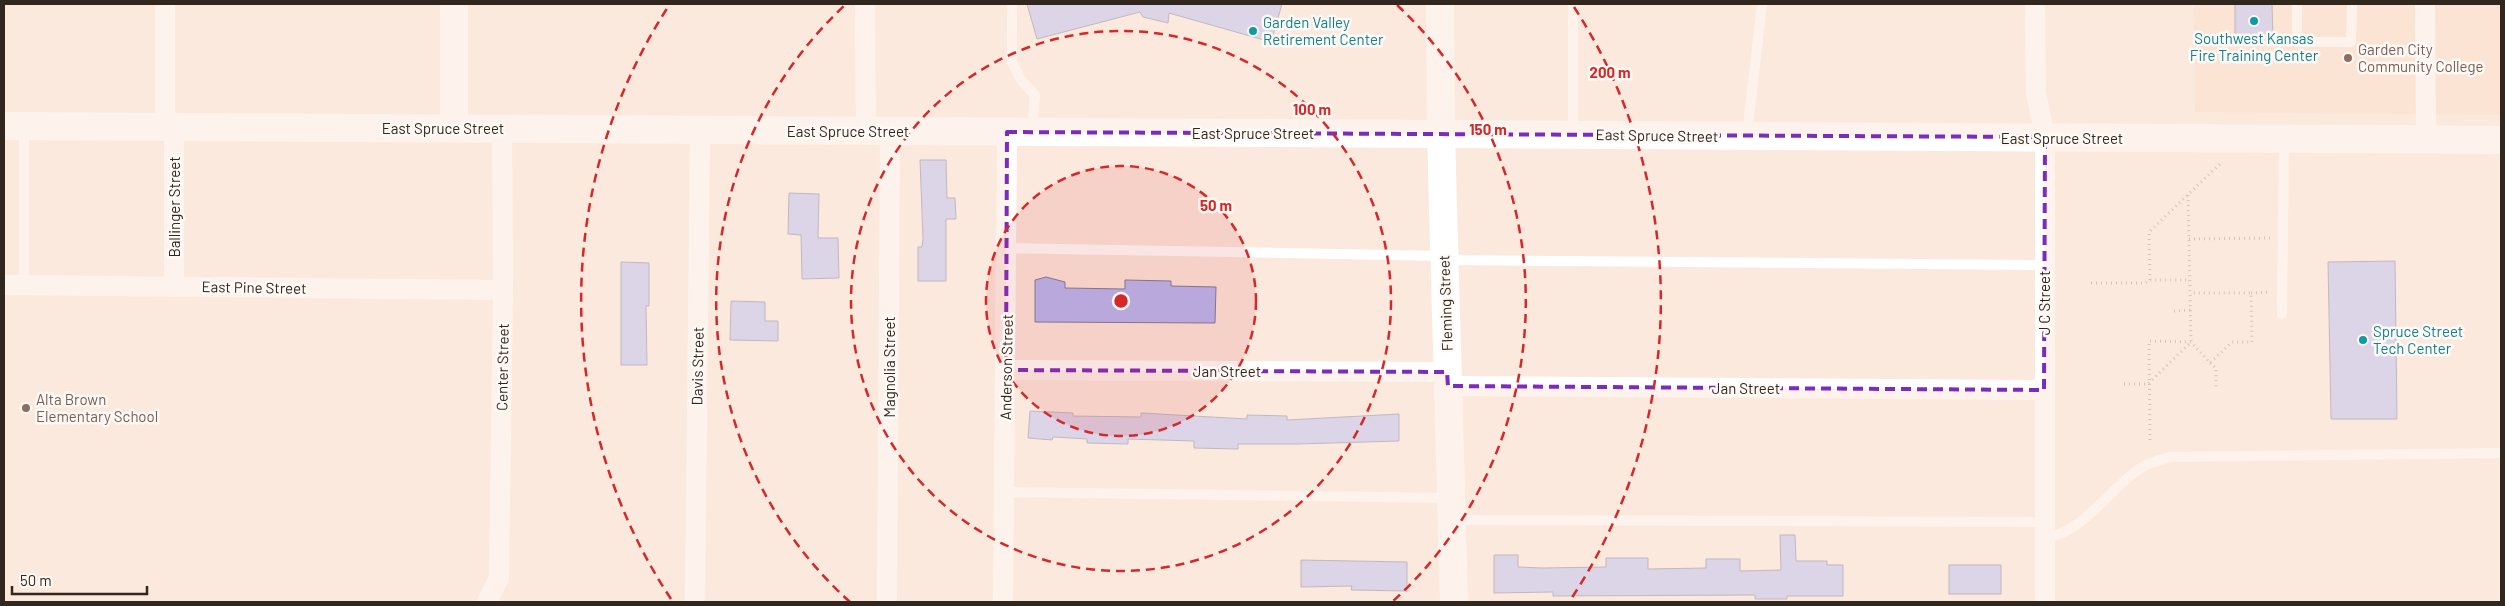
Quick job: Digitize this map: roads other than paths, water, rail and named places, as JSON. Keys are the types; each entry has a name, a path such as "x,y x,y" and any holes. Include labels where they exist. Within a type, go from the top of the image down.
{"street":[{"name":"Ballinger Street","path":"164,4 174,286"},
{"path":"454,4 454,128"},
{"name":"Magnolia Street","path":"865,4 878,131 887,602"},
{"name":"Fleming Street","path":"1440,4 1441,134 1454,602"},
{"name":"J C Street","path":"2035,4 2036,93 2045,137 2045,602"},
{"path":"2425,4 2426,140"},
{"name":"East Spruce Street","path":"14,126 2501,140"},
{"name":"Center Street","path":"487,602 499,578 503,290 502,129"},
{"name":"Davis Street","path":"695,602 700,130"},
{"name":"Anderson Street","path":"1003,602 1006,248 1019,132"},
{"name":"East Pine Street","path":"14,285 503,290"},
{"name":"Jan Street","path":"1006,370 2044,390"}],"lane":[{"path":"1012,4 1012,62 1022,80 1035,95 1019,132"},
{"path":"1573,4 1573,134"},
{"path":"1747,136 1762,4"},
{"path":"2297,4 2297,42 2351,42 2352,4"},
{"path":"14,126 14,285"},
{"path":"2282,314 2284,139"},
{"path":"1006,248 1444,258 2044,265"},
{"path":"1004,492 2044,530 2061,535 2088,515 2144,466 2170,457 2501,453"}],"place":[{"name":"Southwest Kansas Fire Training Center","path":"2254,21"},
{"name":"Garden Valley Retirement Center","path":"1253,31"},
{"name":"Garden City Community College","path":"2348,58"},
{"name":"Spruce Street Tech Center","path":"2363,340"},
{"name":"Alta Brown Elementary School","path":"26,408"}]}
